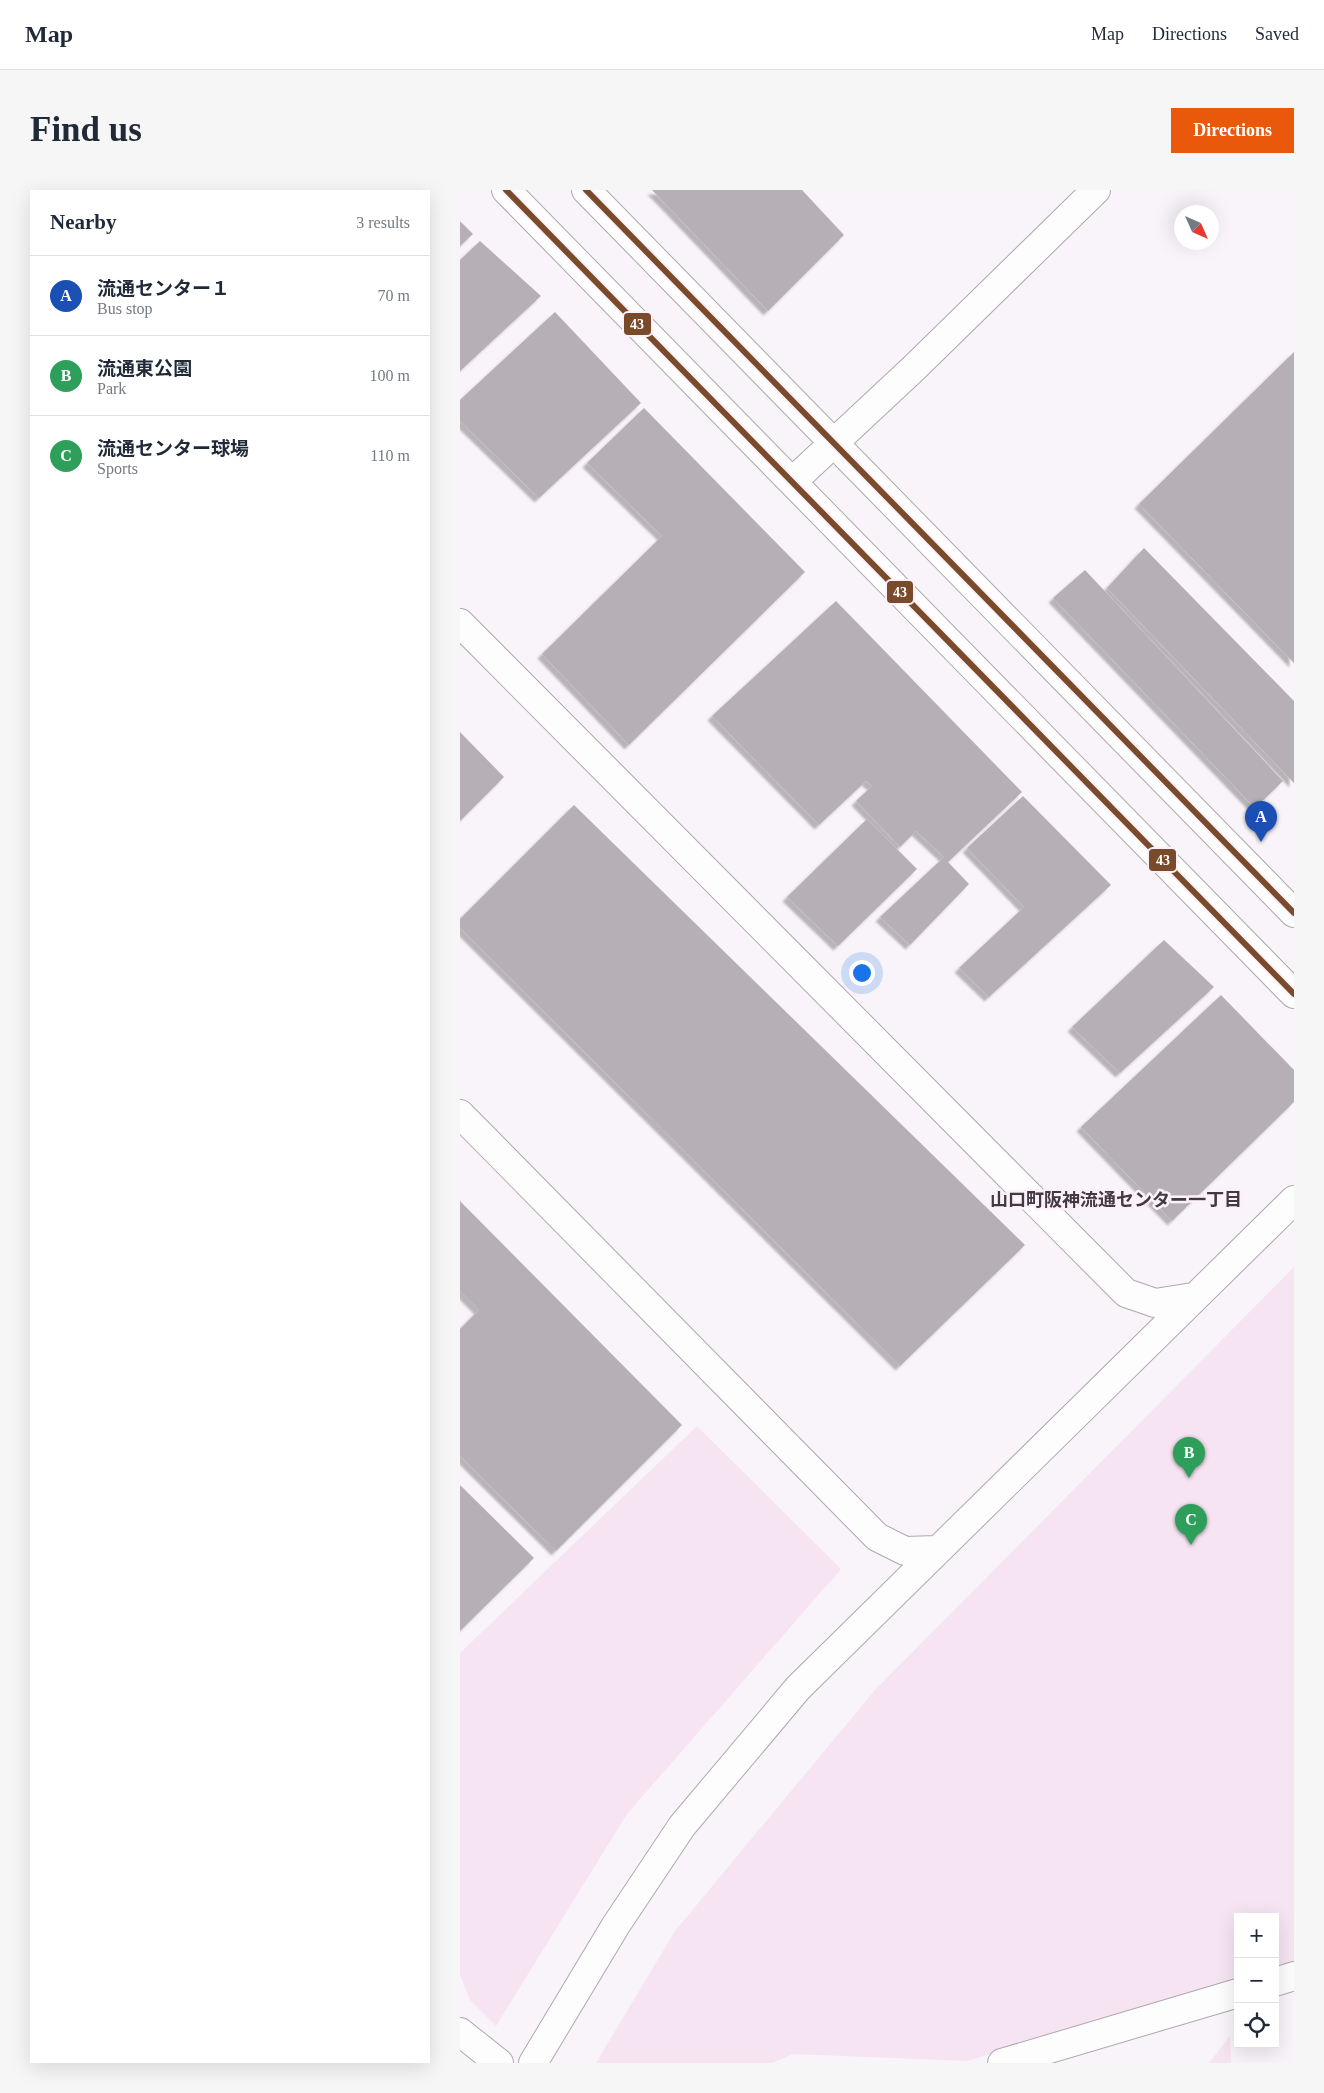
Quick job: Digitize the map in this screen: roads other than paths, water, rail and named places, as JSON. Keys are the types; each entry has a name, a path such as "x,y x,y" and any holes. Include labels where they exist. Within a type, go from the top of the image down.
{"street":[{"path":"506,190 1294,994"},
{"path":"586,190 1294,914"},
{"path":"793,481 834,444 1096,190"},
{"path":"460,623 1126,1293 1155,1303 1193,1297"},
{"path":"460,1114 878,1537 905,1551 937,1550"},
{"path":"532,2063 616,1925 682,1826 798,1688 1193,1297 1294,1200"},
{"path":"1279,1981 1294,1976"},
{"path":"1002,2063 1234,1994"},
{"path":"460,2032 499,2063"}],"place":[{"name":"流通センター１","path":"1261,842"},
{"name":"流通東公園","path":"1189,1478"},
{"name":"流通センター球場","path":"1191,1545"}],"district":[{"name":"山口町阪神流通センター一丁目","path":"1116,1200"}]}
